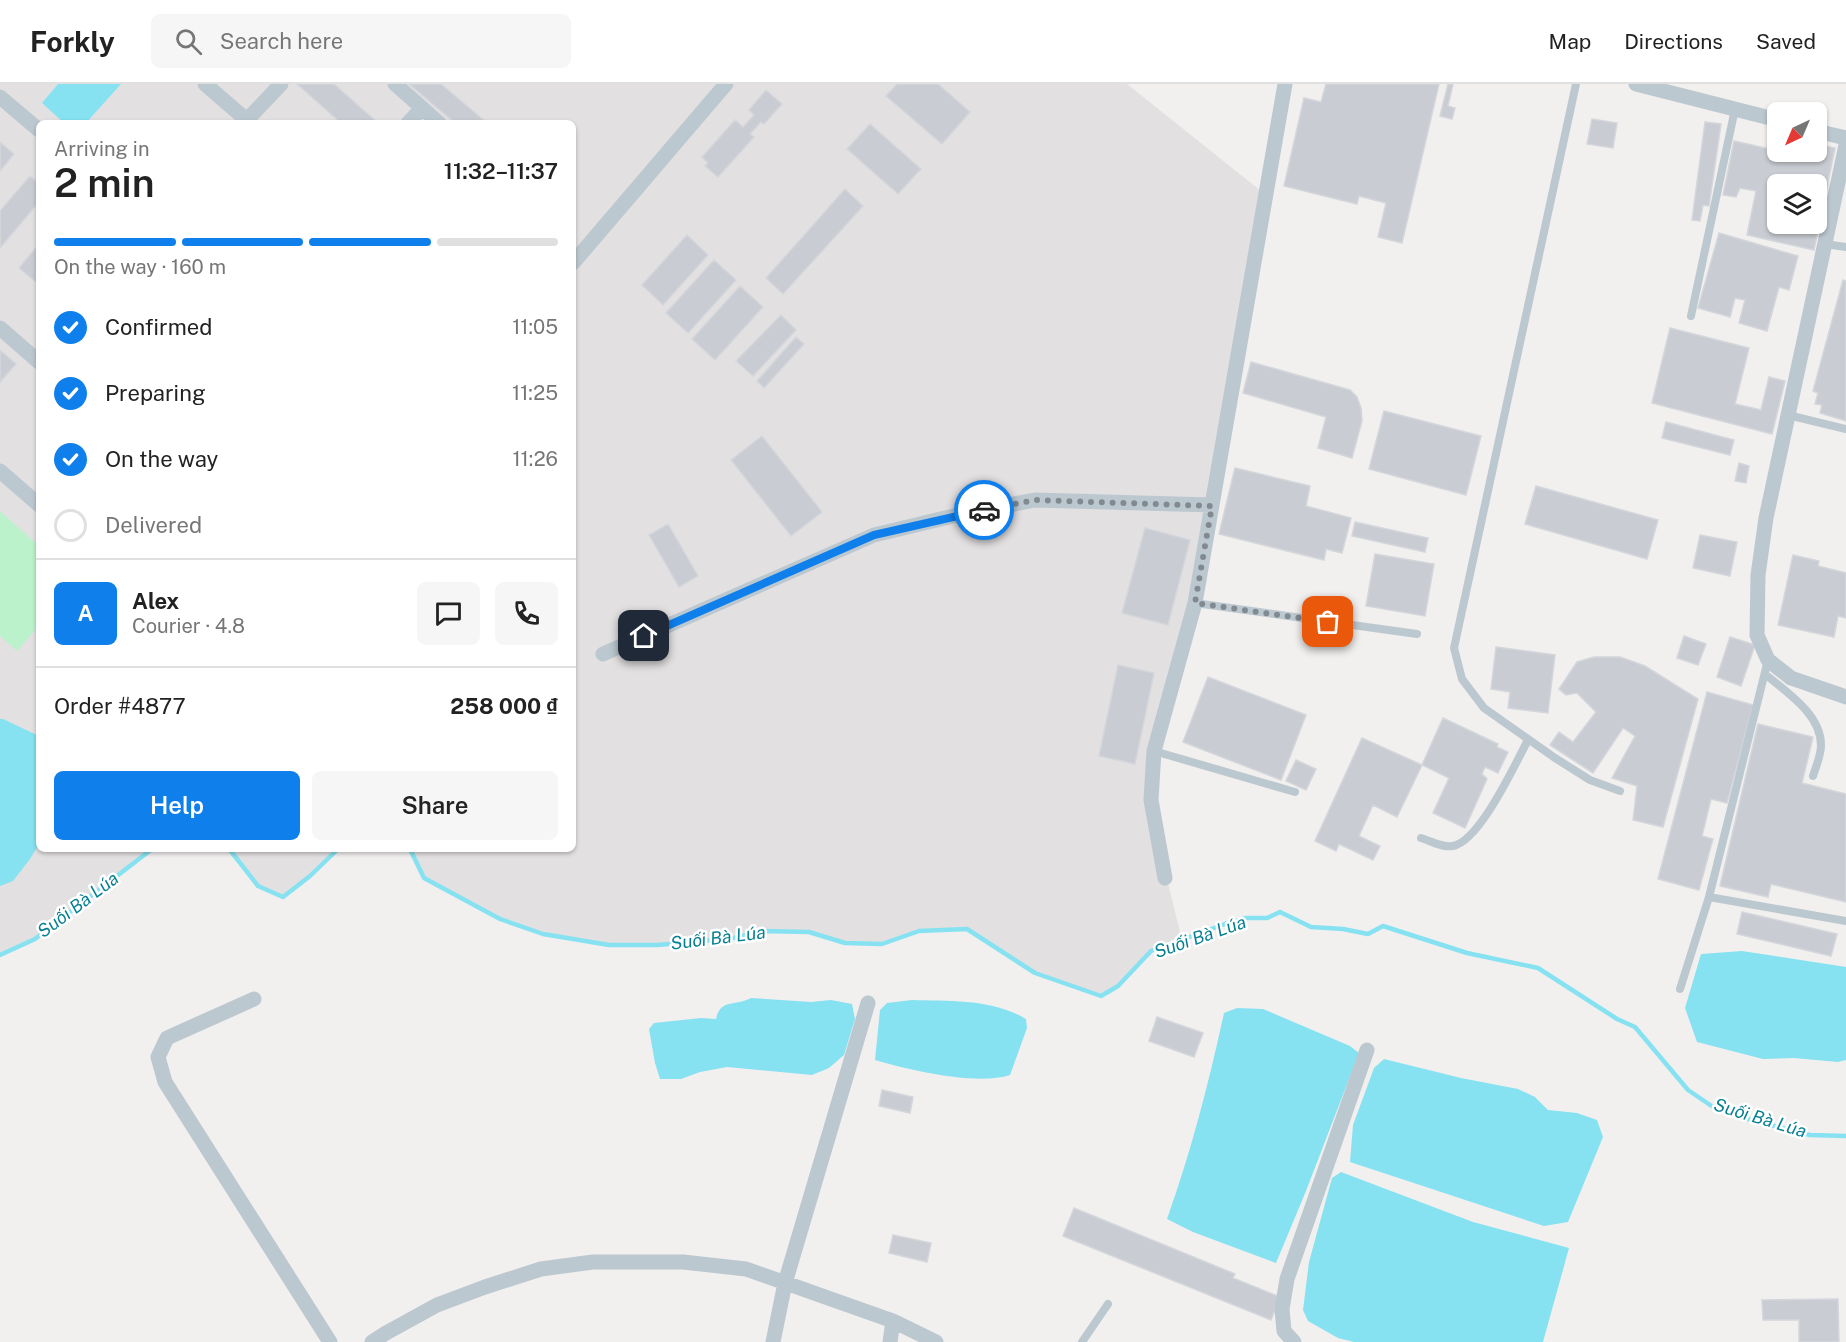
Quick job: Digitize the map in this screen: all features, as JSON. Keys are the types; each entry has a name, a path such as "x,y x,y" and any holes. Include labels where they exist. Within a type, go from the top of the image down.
{"street":[{"path":"205,84 246,120"},
{"path":"250,120 281,84"},
{"path":"395,84 436,120"},
{"path":"579,245 726,84"},
{"path":"1165,878 1151,800 1154,751 1195,603 1285,84"},
{"path":"1636,84 1767,117"},
{"path":"0,97 36,127"},
{"path":"411,120 422,108"},
{"path":"1827,134 1846,138"},
{"path":"1846,144 1766,518 1758,575 1757,635 1767,667 1846,697"},
{"path":"0,328 36,359"},
{"path":"0,471 36,502"},
{"path":"603,654 885,532 1035,500 1212,506"},
{"path":"254,999 166,1038 158,1057 165,1082 330,1342"},
{"path":"773,1342 785,1283 868,1003"},
{"path":"1294,1342 1284,1331 1282,1309 1287,1279 1367,1050"},
{"path":"372,1342 437,1305 486,1287 541,1269 593,1262 683,1262 746,1269 892,1321 936,1342"},
{"path":"890,1342 892,1321"}],"lane":[{"path":"1576,84 1454,648 1462,679 1485,708 1528,740 1590,780 1620,791"},
{"path":"1691,316 1735,109"},
{"path":"1825,244 1846,247"},
{"path":"1788,415 1846,429"},
{"path":"1195,603 1417,634"},
{"path":"1767,667 1806,710 1820,733 1821,746 1813,776"},
{"path":"1680,989 1709,897 1767,667"},
{"path":"1421,838 1447,846 1455,846 1467,839 1478,828 1528,740"},
{"path":"1154,751 1295,792"},
{"path":"1709,897 1846,921"},
{"path":"1082,1342 1108,1304"}],"shaded area":[{"path":"0,84 1127,84 1261,191 1189,602 1149,750 1168,883 1182,940 1151,951 1118,986 1101,996 1035,973 967,929 919,931 882,944 845,943 809,932 763,931 734,938 658,945 609,945 543,934 500,919 424,878 411,852 576,852 576,120 36,120 36,852 148,852 35,939 0,955"},
{"path":"232,852 335,852 310,876 283,897 258,886"}],"green space":[{"path":"0,511 36,543 36,629 17,651 0,636"}],"water":[{"path":"58,84 121,84 89,120 61,120 42,103"},
{"path":"0,719 3,719 36,735 36,849 13,881 0,886"},
{"path":"1742,951 1846,967 1846,1060 1838,1062 1794,1058 1763,1059 1697,1042 1685,1008 1701,954"},
{"path":"751,998 811,1002 831,1000 852,1004 855,1019 844,1055 829,1068 812,1075 727,1067 700,1072 681,1079 660,1079 649,1029 654,1023 701,1018 716,1019 721,1008"},
{"path":"912,1000 985,1004 1013,1012 1026,1019 1027,1028 1010,1075 980,1079 962,1078 924,1072 875,1060 880,1010 887,1003"},
{"path":"1237,1008 1263,1009 1350,1046 1359,1053 1276,1263 1193,1232 1167,1219 1199,1117 1224,1013"},
{"path":"1384,1059 1518,1089 1535,1097 1548,1110 1577,1113 1597,1120 1603,1137 1568,1222 1544,1226 1350,1162 1353,1125 1374,1068"},
{"path":"1341,1172 1473,1222 1569,1248 1543,1342 1354,1342 1338,1338 1308,1321 1303,1310 1309,1262 1332,1178"}],"building":[{"path":"297,84 334,84 375,120 338,120"},
{"path":"409,84 441,84 483,120 451,120"},
{"path":"897,84 938,84 970,112 942,144 886,96"},
{"path":"1326,84 1439,84 1402,243 1378,237 1386,203 1359,196 1357,204 1284,186 1304,98 1321,102"},
{"path":"1448,84 1453,84 1448,106 1455,108 1452,119 1440,116"},
{"path":"766,90 782,104 764,124 761,122 750,134 754,137 718,177 705,166 708,163 702,157 735,120 743,127 754,115 749,110"},
{"path":"1592,119 1617,123 1613,148 1587,144"},
{"path":"1705,122 1721,124 1709,206 1703,205 1700,221 1692,220"},
{"path":"870,124 921,169 898,194 847,149"},
{"path":"1734,141 1767,148 1767,162 1827,162 1827,146 1835,148 1827,187 1827,174 1767,174 1767,234 1817,234 1814,250 1747,235 1756,191 1740,188 1736,197 1723,195"},
{"path":"0,142 14,154 0,171"},
{"path":"30,176 36,181 36,206 0,248 0,211"},
{"path":"845,189 863,206 783,294 766,278"},
{"path":"1719,233 1798,256 1789,290 1779,287 1767,331 1739,323 1745,300 1735,298 1730,317 1698,308"},
{"path":"687,235 708,255 663,305 642,285"},
{"path":"36,248 36,282 19,268"},
{"path":"714,260 736,280 688,333 666,313"},
{"path":"1843,280 1846,281 1846,421 1820,413 1822,405 1815,404 1818,393 1813,391"},
{"path":"740,286 763,307 715,360 692,339"},
{"path":"781,315 796,330 753,376 736,361"},
{"path":"1670,328 1749,348 1735,404 1761,410 1769,377 1785,381 1772,434 1652,403"},
{"path":"796,337 804,344 764,388 757,381"},
{"path":"0,350 16,364 0,382"},
{"path":"1251,362 1350,390 1357,397 1362,421 1352,458 1318,448 1326,417 1243,393"},
{"path":"1384,411 1481,436 1466,495 1369,469"},
{"path":"1666,422 1734,440 1730,455 1662,438"},
{"path":"762,436 822,512 791,536 731,460"},
{"path":"1739,463 1749,466 1746,483 1735,481"},
{"path":"1235,468 1310,486 1306,506 1351,518 1342,553 1326,549 1324,560 1219,534"},
{"path":"1536,486 1658,520 1647,559 1525,524"},
{"path":"1355,522 1428,538 1425,552 1352,536"},
{"path":"668,524 698,576 679,587 649,535"},
{"path":"1145,528 1190,540 1168,625 1122,613"},
{"path":"1700,535 1737,542 1730,576 1693,568"},
{"path":"1375,554 1434,564 1425,616 1366,606"},
{"path":"1793,555 1819,561 1818,566 1846,573 1846,618 1838,616 1834,637 1778,625"},
{"path":"1684,636 1706,644 1698,665 1677,658"},
{"path":"1730,637 1755,645 1741,686 1717,677"},
{"path":"1496,647 1555,655 1548,713 1508,708 1510,692 1491,689"},
{"path":"1594,657 1620,657 1645,666 1698,699 1663,827 1633,820 1637,786 1612,778 1635,736 1623,728 1593,773 1550,745 1559,732 1573,742 1596,712 1577,693 1566,695 1559,689 1577,662"},
{"path":"1118,665 1154,673 1135,764 1099,756"},
{"path":"1208,677 1306,715 1281,780 1183,742"},
{"path":"1707,692 1753,705 1727,803 1711,799 1702,836 1713,839 1699,890 1658,879"},
{"path":"1443,718 1498,744 1497,747 1508,752 1498,773 1485,767 1482,774 1487,779 1465,828 1433,813 1449,778 1422,765"},
{"path":"1758,724 1813,737 1802,783 1846,794 1846,902 1771,884 1768,897 1720,886"},
{"path":"1362,738 1422,765 1397,817 1373,805 1359,836 1380,846 1373,860 1339,844 1336,851 1315,841"},
{"path":"1296,760 1316,769 1306,790 1286,781"},
{"path":"1742,912 1837,934 1831,956 1737,934"},
{"path":"1157,1017 1203,1033 1194,1057 1149,1041"},
{"path":"882,1090 913,1097 910,1113 879,1106"},
{"path":"1074,1208 1235,1274 1233,1278 1280,1297 1271,1320 1063,1236"},
{"path":"893,1235 931,1243 927,1262 889,1253"},
{"path":"1838,1299 1839,1342 1799,1342 1799,1320 1763,1320 1762,1300"}],"waterway":[{"name":"Suối Bà Lúa","path":"0,955 35,939 148,852"},
{"name":"Suối Bà Lúa","path":"232,852 258,886 283,897 310,876 335,852"},
{"name":"Suối Bà Lúa","path":"411,852 424,878 500,919 543,934 609,945 658,945 734,938 763,931 809,932 845,943 882,944 919,931 967,929 1035,973 1101,996 1118,986 1151,951 1246,918 1267,918 1280,912 1311,927 1343,929 1368,934 1383,926 1467,953 1538,968 1617,1019 1635,1027 1688,1090 1716,1109 1810,1135 1846,1136"}],"way so far":[{"path":"984,510 1035,500 1212,506 1195,603 1328,622"}],"route":[{"path":"644,636 874,535 984,510"}]}
